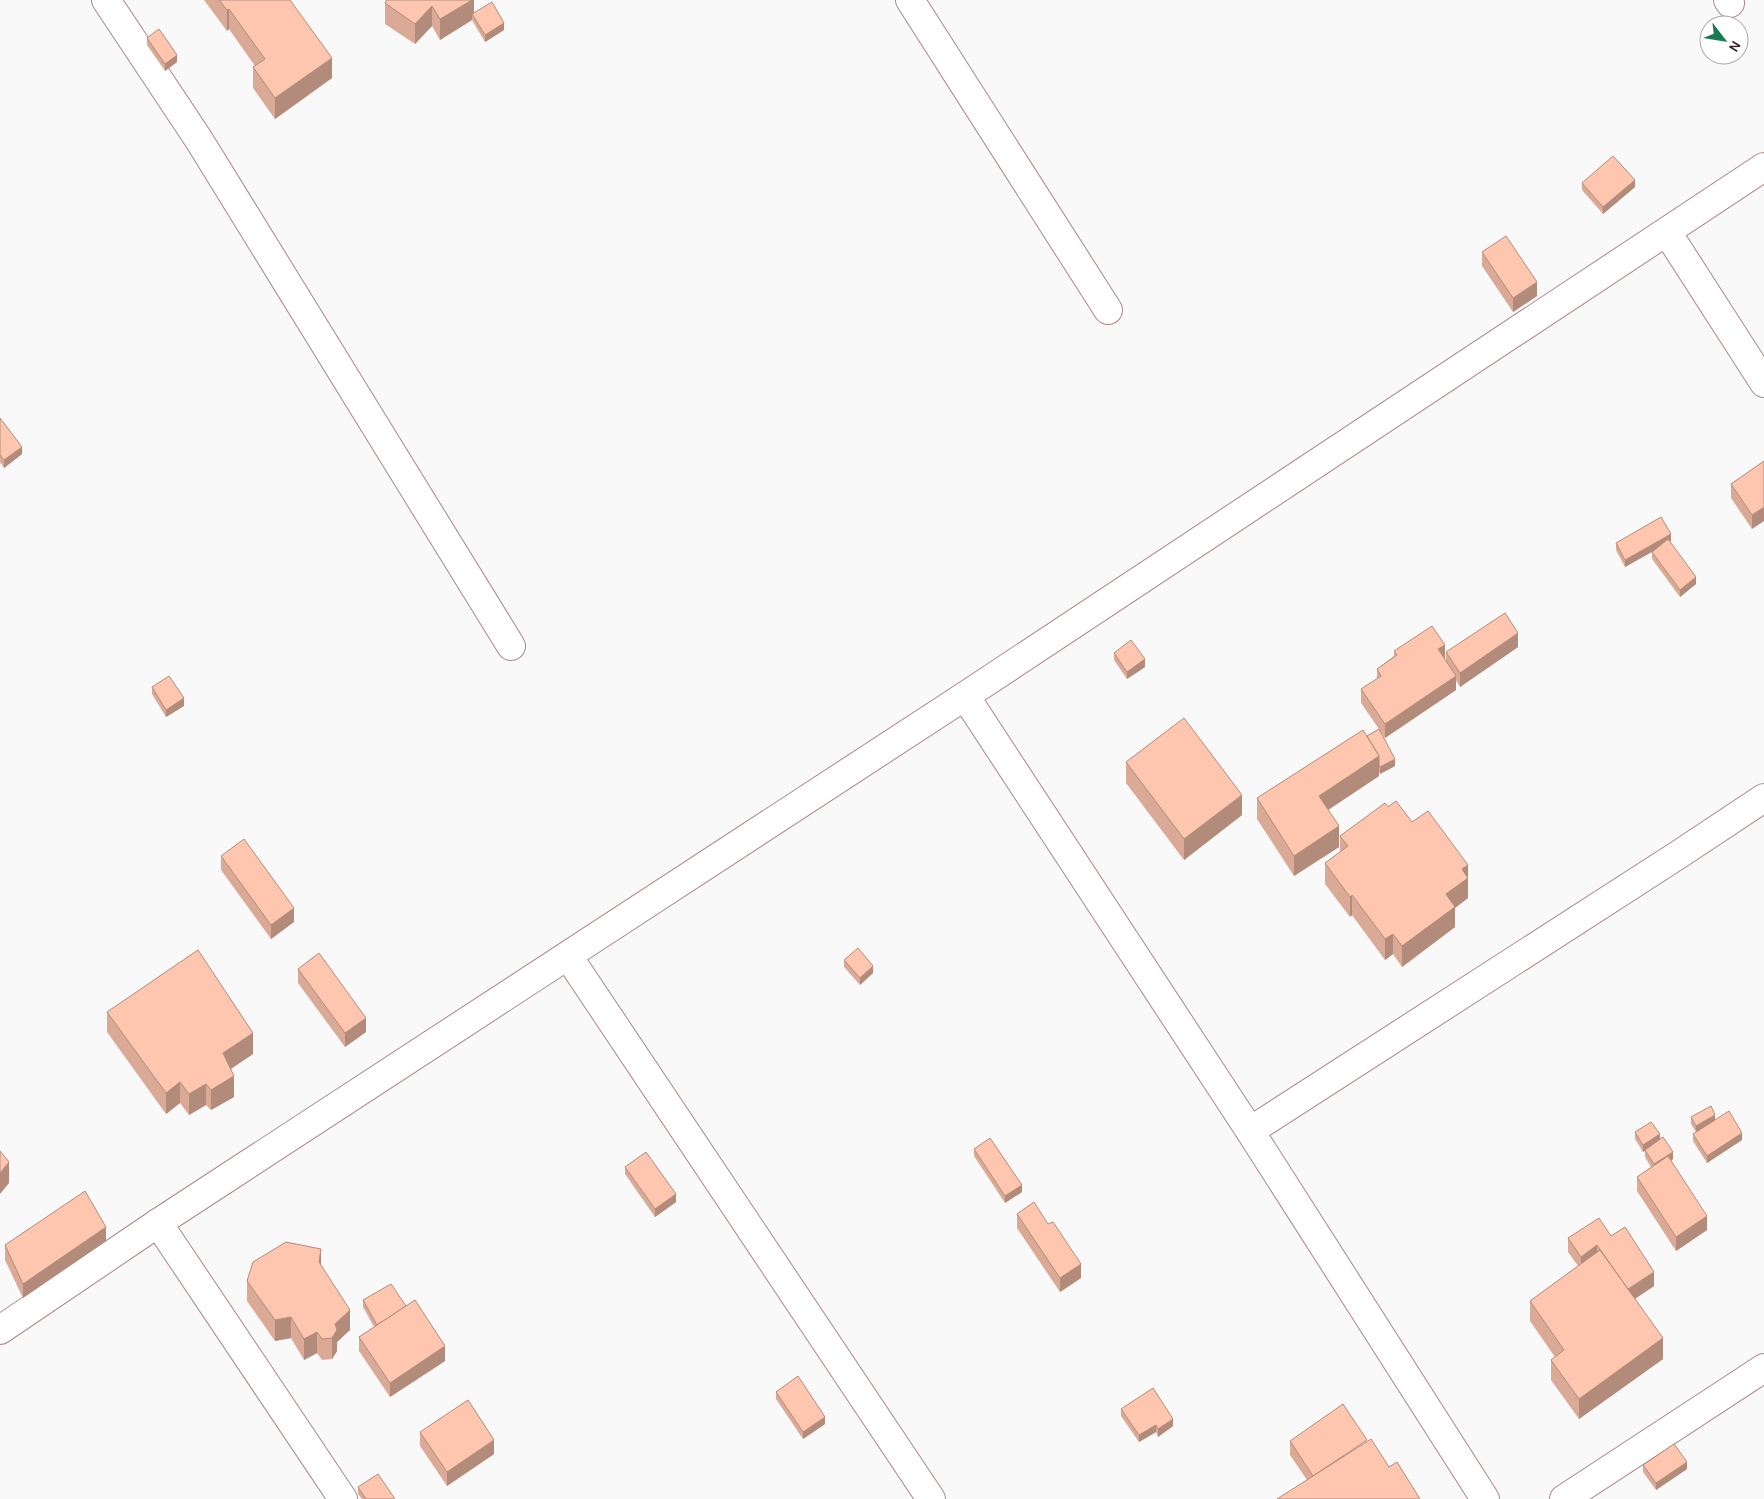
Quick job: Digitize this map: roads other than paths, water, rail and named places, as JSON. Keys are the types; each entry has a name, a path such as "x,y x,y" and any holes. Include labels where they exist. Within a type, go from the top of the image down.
{"street":[{"path":"106,0 199,140 511,646"},
{"path":"910,0 1108,310"},
{"path":"0,1330 158,1223 965,696 1764,167"},
{"path":"1667,232 1764,383"},
{"path":"965,696 1250,1131 1485,1499"},
{"path":"1250,1131 1670,861 1764,798"},
{"path":"568,956 931,1499"},
{"path":"158,1223 343,1499"},
{"path":"1564,1499 1764,1368"}]}
